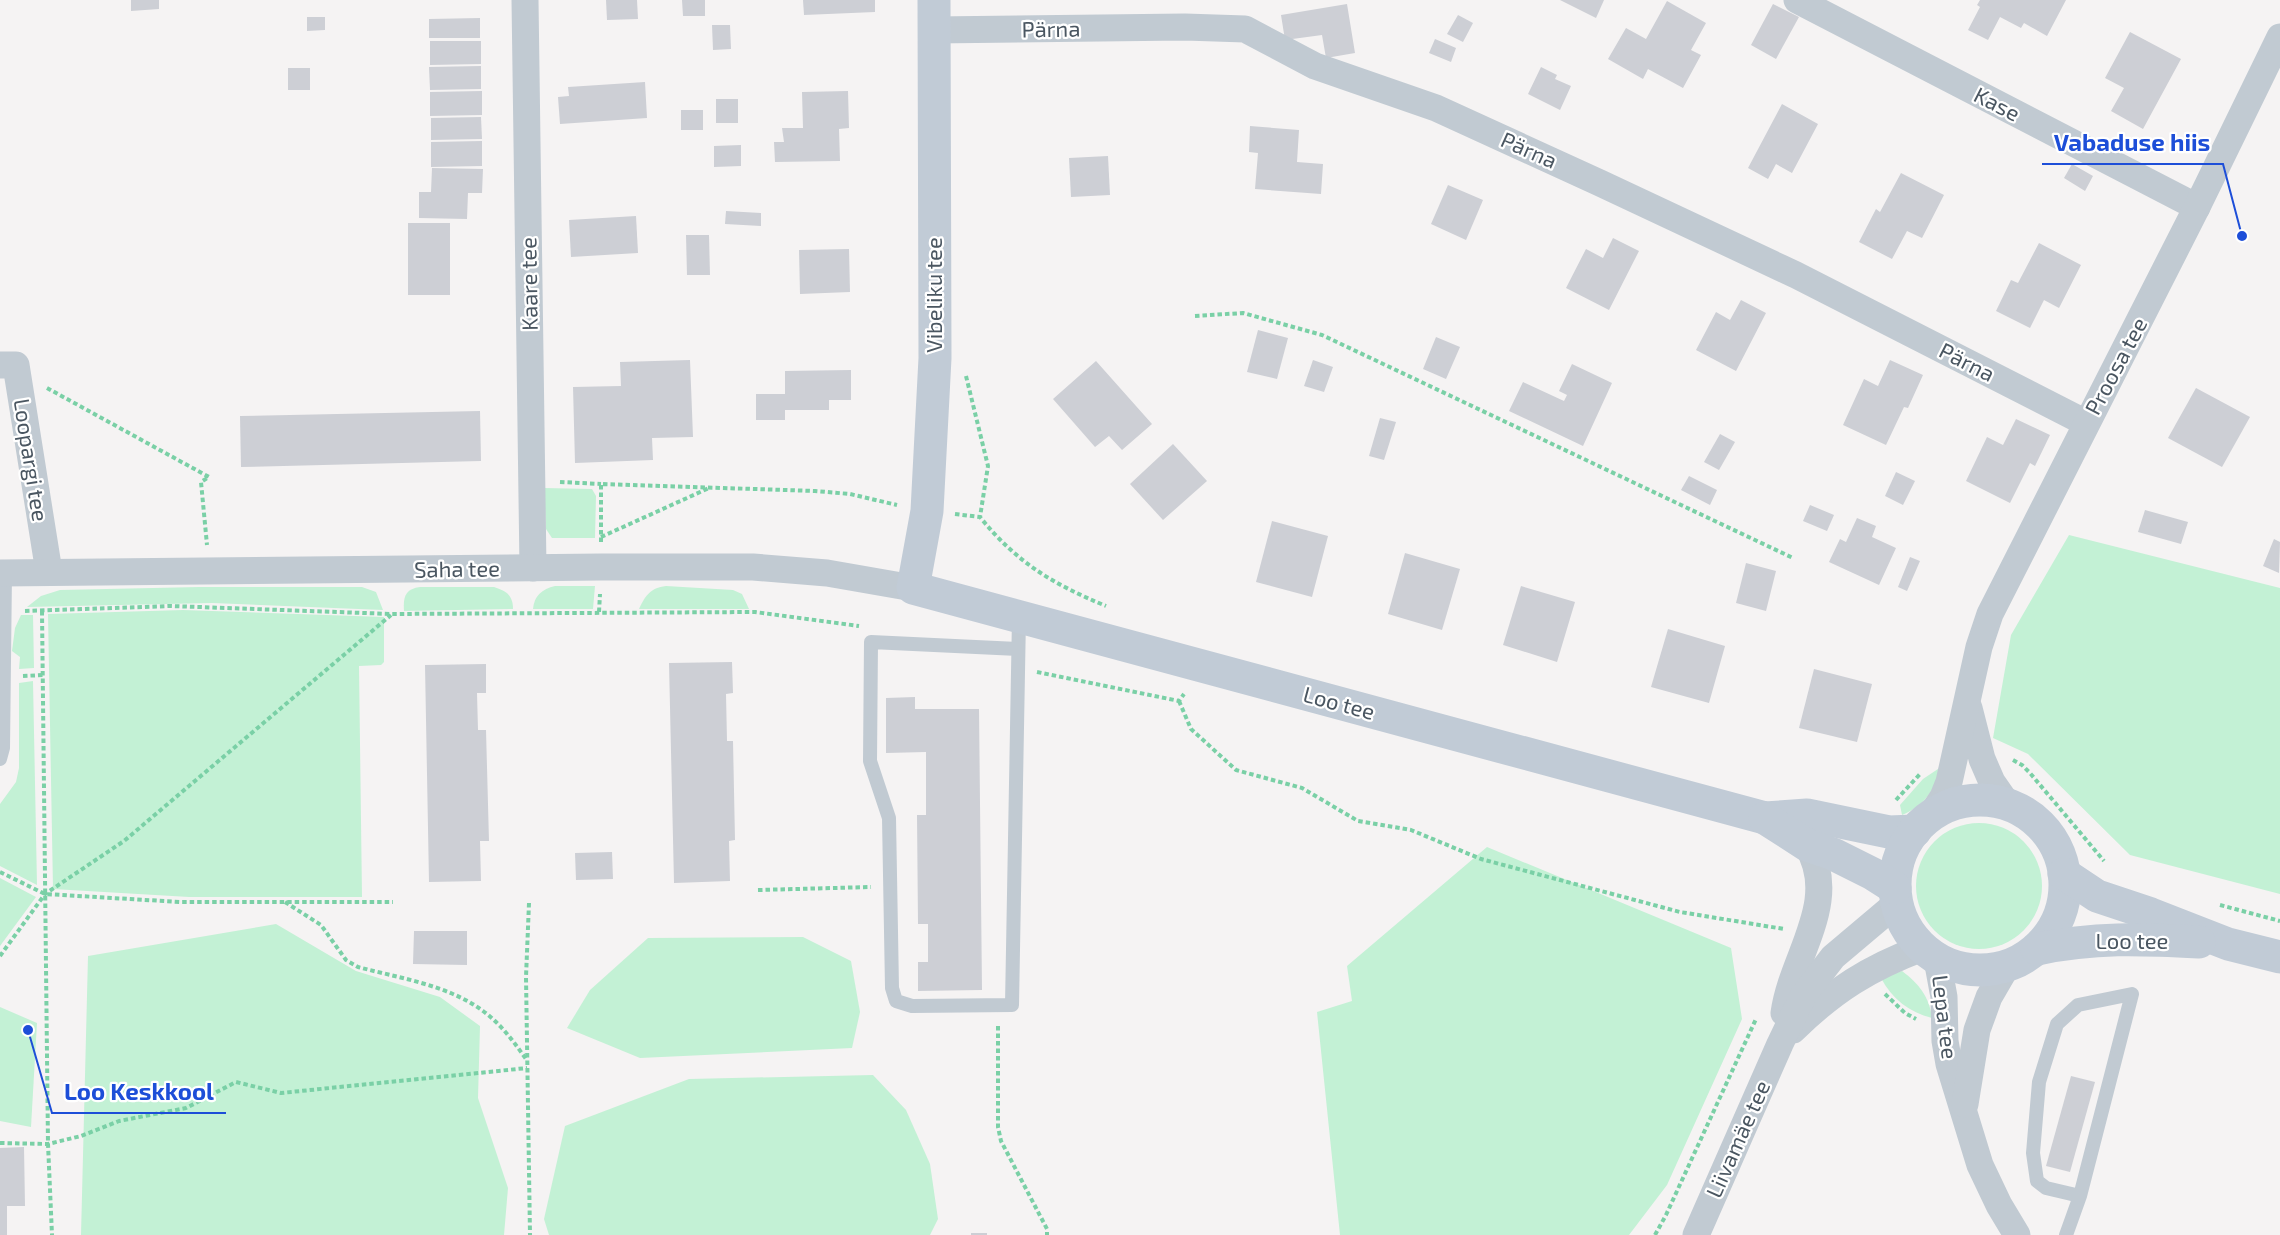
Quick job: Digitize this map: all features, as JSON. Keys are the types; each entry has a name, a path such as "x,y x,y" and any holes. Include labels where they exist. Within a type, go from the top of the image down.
{"street":[{"name":"Kaare tee","path":"525,0 533,568"},
{"name":"Kase","path":"1797,0 2197,207"},
{"name":"Pärna","path":"934,15 1245,29 1315,66 1436,108 1600,183 1796,275 2086,423"},
{"name":"Vibeliku tee","path":"913,588 927,511 934,358 934,15"},
{"name":"Proosa tee","path":"1923,823 1949,782 1979,647 1990,614 2197,207 2280,37"},
{"name":"Loopargi tee","path":"9,369 50,572"},
{"name":"Saha tee","path":"2,573 753,567 827,573 913,588"},
{"name":"Loo tee","path":"913,588 1765,818 1807,845 1833,854 1873,874 1896,896"},
{"name":"Proosa tee","path":"1967,701 1982,759 1992,782 2008,805"},
{"path":"1969,801 1989,801 2008,805 2025,813 2052,839 2060,856 2064,874 2065,895 2060,915 2050,933 2037,949 2023,959 1990,970 1972,970 1954,966 1930,954 1911,935 1902,920 1896,896 1897,868 1904,849 1923,823 1949,806 1969,801"},
{"name":"Loo tee","path":"1765,818 1807,815 1889,832 1923,823"},
{"path":"1780,1044 1787,994 1812,925 1820,891 1818,868 1807,845"},
{"name":"Loo tee","path":"2064,874 2097,896 2228,944 2280,957"},
{"name":"Liivamäe tee","path":"1696,1235 1803,996 1818,975 1896,896"},
{"name":"Loo tee","path":"2037,949 2078,941 2116,938 2228,944"},
{"name":"Liivamäe tee","path":"1780,1044 1840,988 1894,959 1930,954"},
{"name":"Lepa tee","path":"1930,954 1944,996 1944,1041 1949,1064 1964,1108 1969,1132 1980,1165 1999,1205 2017,1235"},
{"name":"Lepa tee","path":"1964,1108 1977,1030 1989,998 2007,966"}],"lane":[{"path":"0,759 3,748 6,612 2,573"},
{"path":"1018,649 871,642 870,761 889,818 892,987 896,1001 912,1006 1012,1005 1019,617"},
{"path":"2066,1235 2080,1196 2132,994 2078,1005 2057,1024 2039,1082 2033,1153 2037,1182 2046,1188 2080,1196"}],"path":[{"path":"1195,316 1243,313 1322,335 1793,558"},
{"path":"9,369 209,477 201,482 207,549"},
{"path":"980,518 988,466"},
{"path":"532,482 850,494 903,507"},
{"path":"601,484 601,567"},
{"path":"601,537 709,488"},
{"path":"949,513 980,518 995,536 1025,564 1069,590 1110,608"},
{"path":"6,612 171,606 392,614 755,612 870,628"},
{"path":"42,611 48,1144 52,1235"},
{"path":"0,956 45,894 124,841 392,614"},
{"path":"1179,701 1191,729 1236,770 1302,788 1358,821 1411,830 1481,859 1680,912 1790,930"},
{"path":"2003,759 2012,759 2022,765 2105,862"},
{"path":"1890,806 1918,775 1926,770"},
{"path":"0,872 45,894 180,902 393,902"},
{"path":"758,890 890,887"},
{"path":"284,901 321,925 346,960 358,967 446,991 484,1011 508,1035 527,1061"},
{"path":"529,903 526,977 530,1235"},
{"path":"2212,903 2280,921"},
{"path":"1881,988 1905,1013 1924,1022"},
{"path":"1012,1005 998,1016 998,1126 1001,1141 1047,1229 1047,1235"},
{"path":"1655,1235 1757,1016"},
{"path":"0,1143 48,1144 81,1136 119,1121 186,1108 236,1082 281,1093 527,1068"}],"green space":[{"path":"544,488 592,489 596,496 595,538 552,538 546,529"},
{"path":"2069,535 2280,588 2280,894 2130,855 2028,754 1993,738 2011,635"},
{"path":"555,586 595,586 593,609 533,609 535,600 540,594"},
{"path":"666,586 733,590 742,594 749,609 639,609 649,593"},
{"path":"362,587 376,592 383,610 212,603 27,607 41,596 60,590"},
{"path":"420,587 494,587 508,595 513,609 404,611 406,594"},
{"path":"183,610 384,617 384,662 381,665 359,666 362,897 189,897 53,889 48,614"},
{"path":"21,615 33,615 34,668 19,669 20,657 12,651 15,628"},
{"path":"33,681 37,885 0,866 0,804 16,782 19,768 19,683"},
{"path":"1941,767 1928,796 1917,807 1902,815 1900,805 1923,779"},
{"path":"1979,823 2003,828 2023,842 2037,862 2042,886 2037,910 2023,930 2003,944 1979,949 1955,944 1935,930 1921,910 1916,886 1921,862 1935,842 1955,828"},
{"path":"1487,847 1731,948 1742,1019 1667,1185 1629,1235 1340,1235 1317,1012 1352,1001 1347,966"},
{"path":"0,878 36,897 0,946"},
{"path":"276,924 356,971 440,997 480,1026 478,1098 508,1188 504,1235 81,1235 88,956"},
{"path":"803,937 851,961 860,1012 852,1048 640,1058 567,1028 590,990 648,938"},
{"path":"1902,971 1922,991 1932,1018 1902,1004 1881,978"},
{"path":"0,1007 37,1023 31,1127 0,1121"},
{"path":"873,1075 906,1110 930,1164 938,1219 930,1235 549,1235 544,1219 565,1126 689,1079"}],"building":[{"path":"131,0 159,0 159,9 131,11"},
{"path":"606,0 637,0 638,19 607,20"},
{"path":"682,0 705,0 705,16 683,16"},
{"path":"803,0 875,0 875,12 804,15"},
{"path":"1560,0 1604,0 1596,18"},
{"path":"1980,0 2066,0 2047,36 2024,23 2021,28 2000,17 1988,40 1968,30 1980,7 1977,5"},
{"path":"1667,1 1706,23 1691,50 1701,55 1683,88 1648,69 1643,79 1608,59 1626,28 1646,39"},
{"path":"1347,4 1355,53 1326,58 1322,35 1285,40 1281,15"},
{"path":"1773,4 1799,17 1776,59 1751,45"},
{"path":"1458,15 1473,23 1463,42 1447,34"},
{"path":"307,17 325,17 325,30 307,31"},
{"path":"480,18 480,38 429,38 429,19"},
{"path":"712,25 730,25 731,49 713,50"},
{"path":"2130,32 2181,59 2143,129 2111,111 2124,88 2105,78"},
{"path":"1435,39 1456,48 1451,62 1429,53"},
{"path":"430,41 481,41 481,64 430,65"},
{"path":"481,66 481,89 430,90 429,67"},
{"path":"1541,67 1557,75 1555,79 1571,86 1560,110 1528,94"},
{"path":"288,68 310,68 310,90 288,90"},
{"path":"645,82 647,118 560,124 558,97 569,96 568,87"},
{"path":"482,91 482,115 430,116 430,92"},
{"path":"848,91 849,128 839,129 840,161 775,162 774,142 784,142 782,128 803,128 802,92"},
{"path":"716,99 738,99 738,123 716,123"},
{"path":"1782,104 1818,124 1792,173 1776,164 1768,179 1748,168"},
{"path":"681,110 703,110 703,130 681,130"},
{"path":"481,117 482,139 431,140 431,118"},
{"path":"1250,126 1299,130 1297,162 1323,164 1321,194 1255,189 1258,153 1249,152"},
{"path":"482,141 482,166 431,167 431,142"},
{"path":"741,145 741,166 714,167 714,146"},
{"path":"1108,156 1110,195 1071,197 1069,158"},
{"path":"2072,164 2093,176 2085,191 2064,178"},
{"path":"432,168 483,169 482,193 468,193 467,219 419,218 419,192 431,192"},
{"path":"1901,173 1944,195 1922,238 1907,231 1892,259 1859,242 1876,209 1880,212"},
{"path":"1448,185 1483,200 1466,240 1431,224"},
{"path":"726,211 761,213 761,226 725,224"},
{"path":"636,216 638,253 571,257 569,220"},
{"path":"408,223 450,223 450,295 408,295"},
{"path":"686,235 709,235 710,275 687,275"},
{"path":"1613,238 1639,251 1609,310 1566,288 1586,249 1603,258"},
{"path":"2039,243 2081,265 2059,308 2044,300 2030,328 1996,311 2011,280 2018,283"},
{"path":"849,249 850,292 800,294 799,250"},
{"path":"1741,300 1766,313 1736,371 1696,350 1716,312 1730,320"},
{"path":"1258,330 1288,338 1277,379 1247,372"},
{"path":"1436,337 1460,347 1446,379 1423,369"},
{"path":"690,360 693,437 652,438 653,460 575,463 573,387 621,386 620,362"},
{"path":"1313,360 1333,367 1324,392 1304,386"},
{"path":"1890,360 1923,375 1908,408 1904,407 1886,445 1843,425 1864,379 1878,386"},
{"path":"1096,361 1152,424 1122,450 1109,436 1095,447 1053,399"},
{"path":"1572,364 1612,383 1583,446 1509,411 1523,382 1564,401 1567,395 1559,391"},
{"path":"851,370 851,400 829,400 829,410 785,410 785,420 756,420 756,394 785,394 785,371"},
{"path":"2196,388 2250,417 2222,467 2168,438"},
{"path":"480,411 481,461 241,467 240,416"},
{"path":"1380,418 1396,422 1384,460 1369,456"},
{"path":"2016,419 2050,435 2035,466 2030,463 2010,503 1966,481 1987,437 2003,445"},
{"path":"1720,434 1735,442 1719,470 1704,462"},
{"path":"1173,444 1207,481 1163,520 1130,484"},
{"path":"1896,472 1915,481 1903,505 1885,496"},
{"path":"1689,476 1717,490 1710,505 1681,490"},
{"path":"1810,505 1834,515 1827,531 1803,521"},
{"path":"2145,510 2188,522 2181,544 2138,532"},
{"path":"1857,518 1876,526 1872,537 1896,548 1879,585 1829,562 1840,539 1846,542"},
{"path":"1272,521 1328,536 1312,597 1256,582"},
{"path":"2274,539 2280,542 2279,573 2263,566"},
{"path":"1405,553 1460,569 1442,630 1388,614"},
{"path":"1910,557 1920,561 1907,591 1898,587"},
{"path":"1746,563 1776,571 1766,611 1736,603"},
{"path":"1521,586 1575,602 1557,662 1503,645"},
{"path":"1668,629 1725,646 1709,703 1651,687"},
{"path":"732,662 733,693 726,694 727,741 733,741 735,840 729,841 730,881 674,883 669,663"},
{"path":"486,664 486,693 477,693 478,730 486,730 489,841 480,841 481,881 429,882 425,665"},
{"path":"1814,669 1872,684 1857,742 1799,728"},
{"path":"915,697 915,709 979,709 982,990 918,991 918,962 928,962 928,924 918,924 917,815 926,815 926,752 886,753 886,698"},
{"path":"612,852 613,879 576,880 575,853"},
{"path":"414,931 467,931 467,965 413,964"},
{"path":"2071,1076 2095,1082 2070,1172 2046,1166"},
{"path":"24,1147 25,1206 7,1206 7,1235 0,1235 0,1148"},
{"path":"971,1233 987,1233 987,1235 971,1235"}],"place":[{"name":"Vabaduse hiis","path":"2242,236"},
{"name":"Loo Keskkool","path":"28,1030"}]}
